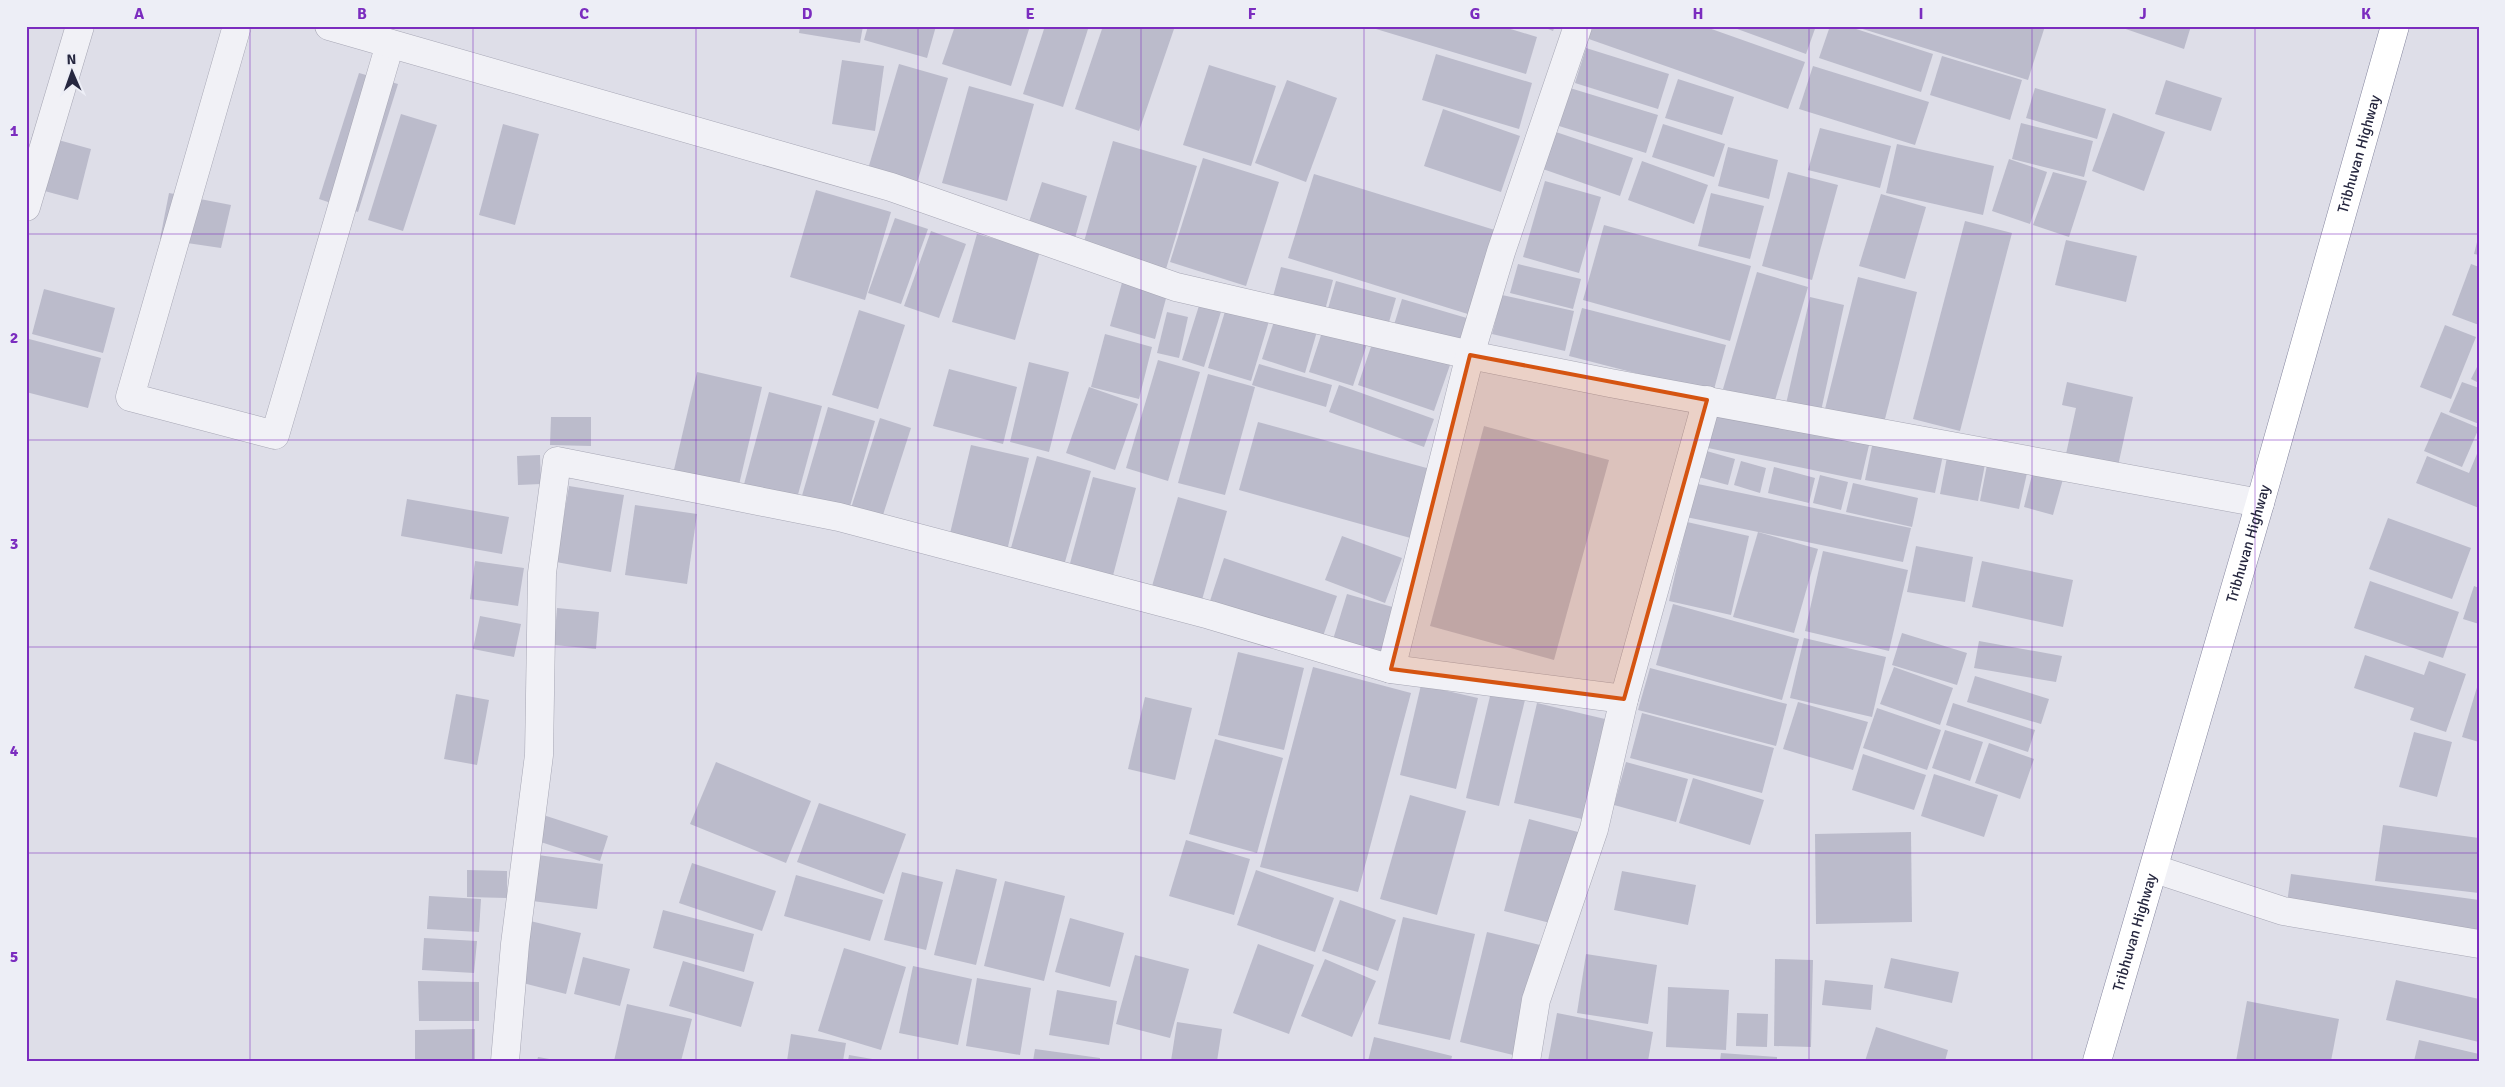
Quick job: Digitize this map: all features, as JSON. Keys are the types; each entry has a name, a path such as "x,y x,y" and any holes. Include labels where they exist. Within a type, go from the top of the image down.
{"highway":[{"name":"Tribhuvan Highway","path":"2097,1061 2155,869 2395,26"}],"street":[{"path":"26,207 80,26"},
{"path":"237,26 130,397 275,435 390,44"},
{"path":"329,26 891,187 1176,287 1470,355 1610,384 1706,400 2260,503"},
{"path":"1391,669 1470,355 1501,252 1578,26"},
{"path":"1526,1061 1536,1000 1594,829 1624,699 1706,400"},
{"path":"505,1061 515,944 539,755 542,573 557,461 839,517 1210,615 1391,669 1624,699"},
{"path":"2155,869 2283,911 2479,944"}],"highlighted area":[{"path":"1470,355 1707,400 1624,699 1391,669"}],"building":[{"path":"800,26 863,26 860,43 799,33"},
{"path":"868,26 936,26 927,58 864,40"},
{"path":"955,26 1030,26 1011,86 942,64"},
{"path":"1045,26 1089,26 1063,107 1023,94"},
{"path":"1103,26 1175,26 1139,131 1075,109"},
{"path":"1366,26 1501,26 1537,37 1526,74"},
{"path":"1541,26 1555,26 1553,31"},
{"path":"1590,26 1703,26 1805,62 1788,109 1586,38"},
{"path":"1729,26 1816,26 1806,54"},
{"path":"1830,26 1847,26 1933,54 1921,92 1819,58"},
{"path":"1853,26 2045,26 2028,80"},
{"path":"2117,26 2191,26 2184,49"},
{"path":"1586,48 1669,74 1658,109 1575,83"},
{"path":"1436,54 1532,83 1519,129 1422,100"},
{"path":"1942,56 2022,80 2010,120 1930,95"},
{"path":"842,60 884,66 875,131 832,124"},
{"path":"899,64 948,78 917,183 868,169"},
{"path":"1209,65 1276,86 1251,166 1183,145"},
{"path":"1813,66 1929,102 1915,145 1799,109"},
{"path":"359,73 398,84 358,212 319,199"},
{"path":"1678,79 1734,97 1722,135 1665,118"},
{"path":"1287,80 1337,98 1306,182 1255,163"},
{"path":"2166,80 2222,98 2211,131 2155,114"},
{"path":"969,86 1034,104 1007,201 942,183"},
{"path":"1570,88 1658,115 1646,153 1559,126"},
{"path":"2035,88 2106,109 2097,139 2026,118"},
{"path":"1443,109 1520,136 1501,192 1424,166"},
{"path":"2113,113 2165,132 2144,191 2092,171"},
{"path":"401,114 437,125 403,231 368,220"},
{"path":"2021,123 2093,141 2084,177 2012,159"},
{"path":"503,124 539,134 515,225 479,215"},
{"path":"1663,124 1725,144 1714,177 1652,157"},
{"path":"1820,128 1891,146 1880,188 1808,170"},
{"path":"1553,131 1633,158 1620,196 1540,168"},
{"path":"33,133 91,149 78,200 26,186 26,158"},
{"path":"1113,141 1197,166 1166,269 1083,245"},
{"path":"1897,144 1994,166 1983,215 1886,193"},
{"path":"1728,147 1778,160 1769,199 1718,186"},
{"path":"1203,158 1279,182 1246,286 1170,262"},
{"path":"2009,159 2047,172 2030,224 1992,211"},
{"path":"1642,161 1708,185 1694,224 1628,200"},
{"path":"1788,172 1838,185 1812,280 1762,266"},
{"path":"2053,172 2087,181 2069,237 2033,225"},
{"path":"1314,174 1498,231 1471,315 1288,258"},
{"path":"1545,181 1601,197 1579,273 1523,257"},
{"path":"1042,182 1087,196 1075,238 1028,225"},
{"path":"816,190 891,212 865,300 790,277"},
{"path":"169,193 231,205 221,248 160,239"},
{"path":"1711,193 1764,206 1750,259 1698,246"},
{"path":"1881,194 1926,207 1905,279 1859,266"},
{"path":"895,218 928,229 901,304 868,293"},
{"path":"1965,221 2012,233 1960,431 1913,419"},
{"path":"1604,225 1751,266 1730,341 1583,300"},
{"path":"931,231 966,244 939,318 904,306"},
{"path":"977,234 1040,251 1015,340 952,322"},
{"path":"2479,238 2479,255 2474,254"},
{"path":"2066,240 2137,256 2126,302 2055,285"},
{"path":"1518,264 1581,279 1573,309 1510,293"},
{"path":"2471,264 2479,267 2479,325 2452,315"},
{"path":"1281,267 1333,280 1324,314 1272,300"},
{"path":"1757,272 1808,287 1774,404 1723,389"},
{"path":"1858,277 1917,292 1884,423 1825,409"},
{"path":"1123,279 1168,291 1155,339 1110,326"},
{"path":"1336,281 1396,298 1387,329 1327,312"},
{"path":"44,289 115,308 103,353 32,334"},
{"path":"1502,295 1574,311 1565,351 1492,334"},
{"path":"1202,296 1224,302 1204,367 1182,360"},
{"path":"1810,297 1844,305 1821,411 1786,404"},
{"path":"1402,299 1477,321 1468,350 1393,328"},
{"path":"1226,308 1269,321 1251,381 1208,368"},
{"path":"1582,308 1726,345 1713,393 1569,356"},
{"path":"859,310 905,325 878,409 832,395"},
{"path":"1167,312 1188,317 1179,358 1157,353"},
{"path":"1276,315 1318,328 1305,373 1262,359"},
{"path":"2445,325 2476,337 2451,399 2420,387"},
{"path":"1324,326 1368,341 1353,386 1309,372"},
{"path":"1105,334 1152,347 1139,399 1091,387"},
{"path":"1374,338 1450,365 1434,411 1358,385"},
{"path":"29,339 101,358 88,408 26,392 26,351"},
{"path":"1158,360 1200,372 1168,481 1126,468"},
{"path":"1029,362 1069,372 1049,452 1010,442"},
{"path":"2479,363 2479,383 2471,379"},
{"path":"1259,364 1332,385 1326,407 1252,385"},
{"path":"949,369 1017,387 1003,444 933,426"},
{"path":"697,372 762,387 738,489 673,474"},
{"path":"1208,374 1255,387 1225,495 1178,483"},
{"path":"2067,382 2133,397 2118,466 2066,454 2076,408 2062,405"},
{"path":"2462,382 2479,388 2479,424 2449,412"},
{"path":"1339,385 1434,419 1424,447 1329,412"},
{"path":"1089,387 1138,404 1115,470 1066,453"},
{"path":"769,392 822,406 796,502 743,488"},
{"path":"828,407 875,421 848,513 801,499"},
{"path":"1716,409 1870,441 1861,480 1708,448"},
{"path":"2441,412 2479,428 2462,467 2424,451"},
{"path":"551,417 591,417 591,446 550,445"},
{"path":"880,418 911,428 882,518 851,508"},
{"path":"1258,422 1434,470 1414,539 1239,490"},
{"path":"1484,426 1609,460 1554,660 1430,626"},
{"path":"1873,441 1943,455 1935,493 1865,480"},
{"path":"971,445 1029,458 1006,555 948,542"},
{"path":"2479,449 2479,508 2416,483 2427,456 2469,473"},
{"path":"1703,450 1735,459 1728,485 1695,476"},
{"path":"540,455 541,484 518,485 517,456"},
{"path":"1037,456 1091,471 1063,569 1009,555"},
{"path":"1947,457 1985,464 1978,501 1940,494"},
{"path":"1741,461 1766,468 1760,493 1734,485"},
{"path":"1987,465 2027,473 2019,509 1980,501"},
{"path":"1774,467 1815,478 1809,503 1768,493"},
{"path":"2033,471 2063,479 2053,515 2024,507"},
{"path":"1820,475 1848,482 1841,510 1813,503"},
{"path":"1093,477 1136,488 1111,583 1068,571"},
{"path":"1693,483 1911,528 1903,562 1686,517"},
{"path":"1853,483 1918,498 1912,527 1846,512"},
{"path":"569,486 624,495 611,572 556,562"},
{"path":"1178,497 1227,511 1200,607 1150,593"},
{"path":"407,499 509,517 502,554 401,536"},
{"path":"635,505 697,514 687,584 625,575"},
{"path":"2388,518 2471,548 2452,599 2369,569"},
{"path":"1687,522 1749,536 1731,615 1669,601"},
{"path":"1758,532 1818,549 1794,633 1733,617"},
{"path":"1342,536 1402,558 1385,603 1325,580"},
{"path":"1916,546 1973,557 1965,602 1907,592"},
{"path":"1823,551 1908,570 1889,651 1805,631"},
{"path":"1224,558 1337,596 1321,642 1209,604"},
{"path":"475,561 524,568 518,606 470,599"},
{"path":"1982,561 2073,580 2063,627 1972,607"},
{"path":"2370,581 2459,612 2443,658 2354,628"},
{"path":"2474,586 2479,588 2479,624 2463,619"},
{"path":"1347,594 1396,608 1381,660 1331,646"},
{"path":"1673,604 1799,639 1782,700 1656,665"},
{"path":"557,608 599,612 596,649 554,645"},
{"path":"480,616 521,624 514,657 473,649"},
{"path":"1902,633 1967,653 1957,685 1892,665"},
{"path":"1804,638 1886,657 1872,717 1790,698"},
{"path":"1979,641 2062,656 2056,682 1974,668"},
{"path":"1238,652 1304,668 1284,750 1218,735"},
{"path":"2365,655 2424,675 2429,661 2466,674 2446,732 2410,720 2414,708 2354,688"},
{"path":"1313,667 1411,693 1358,892 1260,867"},
{"path":"1894,667 1953,688 1940,725 1880,704"},
{"path":"1650,668 1787,704 1776,746 1638,710"},
{"path":"1975,676 2049,699 2041,724 1967,702"},
{"path":"2479,684 2479,742 2462,737"},
{"path":"1421,685 1478,698 1456,789 1400,775"},
{"path":"1491,692 1525,700 1499,806 1466,798"},
{"path":"456,694 489,700 477,765 444,759"},
{"path":"1145,697 1192,708 1175,780 1128,769"},
{"path":"1798,702 1868,722 1853,770 1783,749"},
{"path":"1537,703 1605,719 1582,819 1514,803"},
{"path":"1953,703 2035,730 2028,752 1946,725"},
{"path":"1877,708 1941,730 1927,770 1863,748"},
{"path":"1642,713 1774,748 1762,793 1630,758"},
{"path":"1945,730 1983,742 1970,781 1932,768"},
{"path":"2414,732 2452,742 2437,797 2399,787"},
{"path":"1215,739 1283,758 1257,853 1189,834"},
{"path":"1989,743 2034,759 2020,799 1975,783"},
{"path":"1863,754 1926,775 1914,810 1852,790"},
{"path":"716,762 811,801 786,863 690,824"},
{"path":"1626,762 1688,779 1676,822 1614,805"},
{"path":"1934,774 1998,795 1984,837 1921,816"},
{"path":"1693,778 1764,800 1750,845 1679,823"},
{"path":"1410,795 1466,811 1437,915 1380,899"},
{"path":"819,803 906,834 884,894 797,862"},
{"path":"534,812 608,836 600,861 525,837"},
{"path":"1529,819 1578,832 1554,924 1504,911"},
{"path":"2383,825 2479,838 2479,893 2375,881"},
{"path":"1911,832 1912,922 1816,924 1815,834"},
{"path":"1186,840 1250,859 1234,915 1169,896"},
{"path":"538,855 603,864 597,909 532,901"},
{"path":"692,863 776,891 762,931 679,903"},
{"path":"956,869 997,879 976,965 934,955"},
{"path":"467,870 507,871 507,898 467,897"},
{"path":"1256,870 1334,898 1315,952 1237,925"},
{"path":"1622,871 1696,885 1688,925 1614,910"},
{"path":"902,872 943,882 926,950 884,940"},
{"path":"2291,874 2479,900 2479,930 2287,903"},
{"path":"796,875 883,900 870,941 784,916"},
{"path":"1005,881 1065,896 1044,981 984,966"},
{"path":"429,896 481,899 479,932 427,929"},
{"path":"1340,900 1396,920 1378,971 1322,951"},
{"path":"663,910 754,934 744,972 653,948"},
{"path":"1403,917 1475,934 1450,1040 1378,1024"},
{"path":"1070,918 1124,933 1110,987 1055,972"},
{"path":"530,921 581,933 566,994 515,981"},
{"path":"1487,932 1540,945 1513,1055 1460,1042"},
{"path":"424,938 477,941 474,973 422,970"},
{"path":"1258,944 1314,965 1289,1034 1233,1013"},
{"path":"844,948 906,967 881,1050 818,1031"},
{"path":"1586,954 1657,965 1648,1024 1577,1013"},
{"path":"1135,955 1189,969 1170,1038 1116,1024"},
{"path":"583,957 630,969 620,1006 574,994"},
{"path":"1891,958 1959,972 1952,1003 1884,988"},
{"path":"1325,959 1376,981 1352,1037 1301,1016"},
{"path":"1775,959 1813,960 1811,1047 1774,1046"},
{"path":"683,961 754,982 741,1027 669,1006"},
{"path":"913,966 972,979 958,1045 899,1033"},
{"path":"977,978 1031,988 1020,1055 966,1046"},
{"path":"1825,980 1873,985 1871,1010 1822,1005"},
{"path":"2396,980 2479,999 2479,1042 2386,1020"},
{"path":"418,981 479,982 479,1021 419,1021"},
{"path":"1668,987 1729,990 1726,1050 1666,1047"},
{"path":"1057,990 1117,1001 1109,1045 1049,1035"},
{"path":"2247,1001 2339,1019 2331,1061 2236,1061"},
{"path":"627,1004 692,1019 681,1061 614,1061"},
{"path":"1557,1013 1653,1032 1648,1061 1548,1061"},
{"path":"1737,1013 1768,1014 1767,1047 1736,1046"},
{"path":"1177,1022 1222,1029 1217,1061 1171,1061"},
{"path":"1876,1027 1948,1050 1945,1061 1865,1061"},
{"path":"475,1029 475,1061 415,1061 415,1030"},
{"path":"791,1034 846,1043 843,1061 787,1061"},
{"path":"1374,1037 1452,1056 1451,1061 1368,1061"},
{"path":"2419,1040 2479,1054 2479,1061 2414,1061"},
{"path":"1035,1049 1100,1058 1100,1061 1033,1061"},
{"path":"1721,1053 1777,1057 1777,1061 1720,1061"},
{"path":"849,1055 878,1060 878,1061 848,1061"},
{"path":"538,1057 555,1060 555,1061 537,1061"},
{"path":"1664,1059 1680,1059 1680,1061 1664,1061"}]}
